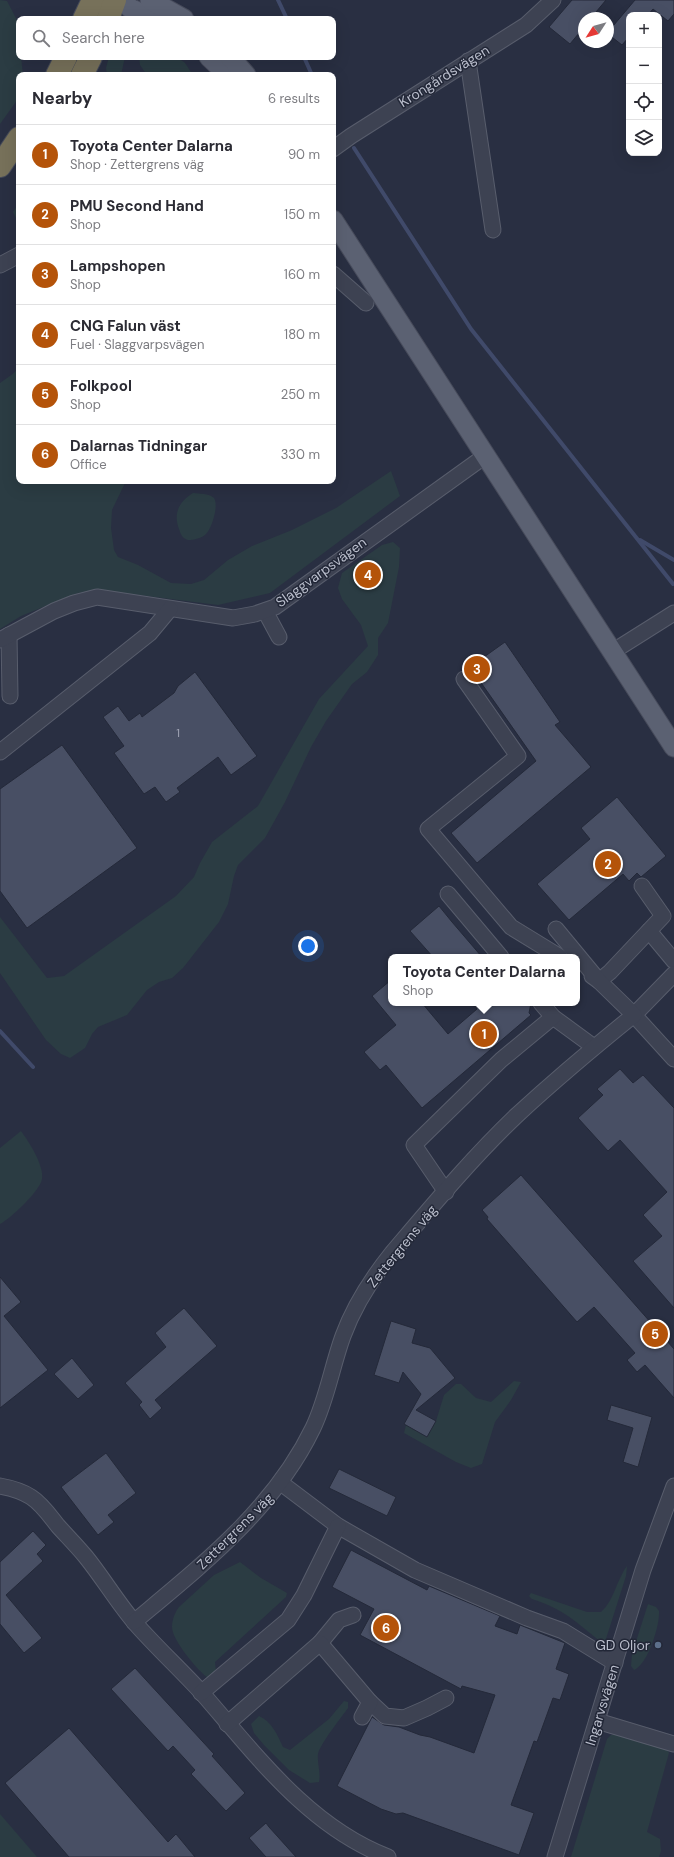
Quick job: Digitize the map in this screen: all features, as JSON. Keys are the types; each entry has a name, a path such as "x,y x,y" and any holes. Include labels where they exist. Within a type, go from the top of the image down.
{"highway":[{"path":"85,16 92,0"},
{"path":"109,16 115,0"},
{"path":"58,72 64,60"},
{"path":"84,72 90,60"},
{"path":"0,166 16,142"},
{"path":"0,174 16,160"}],"main road":[{"path":"122,0 130,8 147,16"},
{"path":"150,0 179,16"},
{"path":"212,60 225,72"},
{"path":"233,60 243,72"},
{"path":"336,225 674,747"}],"street":[{"name":"Krongårdsvägen","path":"336,147 526,24 553,0"},
{"path":"468,61 493,230"},
{"path":"0,265 16,257"},
{"path":"336,277 366,303"},
{"name":"Slaggvarpsvägen","path":"4,637 54,611 74,603 97,597 233,618 255,614 275,607 485,456"},
{"path":"0,752 150,633 170,609"},
{"path":"265,610 279,637"},
{"path":"612,652 674,613"},
{"path":"4,637 10,696"},
{"path":"464,679 518,756 428,829 511,927 555,954"},
{"path":"599,981 610,972 663,916 642,886"},
{"path":"448,894 498,954"},
{"path":"556,929 577,954"},
{"path":"649,931 674,961"},
{"path":"580,958 599,981 634,1015 674,1059"},
{"path":"580,969 599,981"},
{"name":"Zettergrens väg","path":"134,1622 204,1564 239,1530 281,1483 313,1428 323,1404 343,1337 357,1305 377,1272 446,1192 516,1116 594,1047 634,1015 674,974"},
{"path":"544,1006 553,1017 594,1047"},
{"path":"446,1192 414,1145 501,1060 553,1017"},
{"path":"281,1483 338,1526 415,1570 527,1618 563,1631 615,1663"},
{"path":"0,1486 23,1492 39,1504 86,1558 134,1622 201,1693 227,1724 310,1810 329,1826 353,1841 388,1857"},
{"name":"Ingarvsvägen","path":"555,1857 643,1570 674,1486"},
{"path":"201,1693 288,1620 304,1595 338,1526"},
{"path":"227,1724 320,1643 339,1620 353,1615"},
{"path":"320,1643 370,1702 384,1716 404,1718 446,1698"},
{"path":"362,1717 370,1702"},
{"path":"597,1721 674,1744"}],"shaded area":[{"path":"0,0 7,1 16,18 16,60 21,60 23,72 16,72 16,102 0,124"},
{"path":"108,60 124,60 122,72 107,72"},
{"path":"139,60 180,60 184,62 191,72 145,72 140,65"},
{"path":"16,208 16,218 13,212"},
{"path":"16,371 16,484 125,484 112,510 111,528 114,550 118,557 138,565 171,583 191,584 204,580 228,560 252,546 292,530 336,508 391,471 400,496 270,593 218,605 99,590 78,593 21,616 0,629 0,383"},
{"path":"193,493 212,496 216,506 214,516 206,534 193,540 188,540 180,533 177,523 177,513 178,508 184,500"},
{"path":"393,542 400,548 399,567 388,623 378,638 378,655 367,672 352,684 326,721 311,747 285,802 265,838 238,865 228,904 219,922 183,968 172,978 159,982 147,990 127,1015 98,1027 92,1034 85,1048 70,1058 61,1054 46,1040 0,973 0,917 47,978 64,976 176,896 194,877 212,842 258,806 319,699 368,646 361,625 342,599 338,588 342,573 382,545"},
{"path":"21,1131 32,1147 41,1167 42,1179 31,1197 0,1224 0,1148"},
{"path":"514,1381 521,1382 511,1400 495,1422 482,1464 471,1468 456,1462 404,1433 406,1425 427,1437 436,1421 444,1395 456,1384 461,1384 476,1398 491,1402"},
{"path":"240,1562 261,1578 287,1593 286,1597 215,1662 216,1672 208,1678 192,1662 176,1639 172,1627 173,1619 179,1607 214,1575"},
{"path":"627,1566 626,1576 605,1642 601,1642 577,1622 553,1607 532,1599 529,1596 531,1593 587,1612 601,1612 609,1602"},
{"path":"648,1604 656,1607 659,1611 659,1617 652,1644 644,1660 634,1670 631,1666 632,1654"},
{"path":"344,1701 348,1702 348,1708 327,1738 318,1754 320,1775 319,1782 310,1783 289,1770 254,1733 251,1724 259,1716 264,1719 274,1729 283,1747 290,1750 329,1719"},
{"path":"615,1734 667,1749 669,1753 647,1832 660,1839 661,1851 659,1857 571,1857 607,1739 611,1735"},
{"path":"0,1814 37,1857 0,1857"}],"building":[{"path":"572,0 606,0 596,12 578,12 578,34 570,44 549,27"},
{"path":"635,0 674,0 674,14 668,21 662,16 662,12 657,12 653,9 650,12 626,12 626,40 622,45 614,39 614,25"},
{"path":"505,642 560,722 555,725 591,767 477,863 451,833 536,761 470,667"},
{"path":"195,672 257,756 231,775 218,757 177,788 180,792 166,802 155,787 144,794 114,753 124,746 103,717 118,706 129,721 140,713 142,717 174,693 178,686"},
{"path":"62,745 137,848 27,928 0,891 0,789"},
{"path":"617,797 666,856 641,877 637,873 629,881 623,874 569,920 537,884 590,839 581,828"},
{"path":"439,906 479,954 430,954 410,931"},
{"path":"388,983 388,1006 425,1006 448,1034 477,1009 474,1006 530,1006 529,1013 531,1015 422,1108 386,1065 380,1070 364,1052 396,1025 372,996"},
{"path":"620,1069 633,1083 643,1075 674,1108 674,1308 633,1261 662,1236 643,1215 667,1192 620,1140 608,1151 578,1118 603,1095 597,1089"},
{"path":"521,1175 674,1349 674,1398 645,1365 637,1372 627,1360 635,1353 594,1307 577,1322 487,1219 488,1217 482,1210"},
{"path":"0,1277 21,1302 4,1316 48,1370 0,1408"},
{"path":"184,1308 217,1346 155,1400 162,1408 150,1419 139,1405 142,1402 125,1383 166,1347 155,1333"},
{"path":"391,1321 416,1329 412,1343 430,1348 455,1378 416,1410 436,1421 427,1437 404,1424 421,1394 403,1372 399,1383 374,1375"},
{"path":"72,1358 94,1385 78,1399 54,1374"},
{"path":"611,1405 652,1417 638,1467 623,1462 633,1428 607,1420"},
{"path":"106,1453 136,1493 108,1515 114,1522 98,1535 61,1487"},
{"path":"339,1469 396,1497 387,1516 329,1488"},
{"path":"33,1531 46,1545 37,1554 43,1561 6,1595 42,1638 24,1653 0,1624 0,1562"},
{"path":"351,1550 427,1590 429,1586 500,1616 495,1626 517,1634 520,1625 565,1643 556,1669 569,1674 560,1700 553,1698 537,1742 534,1741 511,1805 534,1813 519,1855 403,1813 396,1814 381,1809 337,1786 372,1717 384,1725 399,1727 474,1753 495,1695 462,1686 461,1689 360,1635 374,1609 332,1587"},
{"path":"135,1668 214,1754 212,1756 245,1793 226,1811 191,1774 195,1770 173,1746 168,1751 111,1689"},
{"path":"69,1728 168,1842 176,1834 195,1857 69,1857 5,1783"},
{"path":"266,1823 296,1857 266,1857 249,1838"}],"waterway":[{"path":"278,0 286,16"},
{"path":"305,60 311,72"},
{"path":"354,148 471,329 673,584"},
{"path":"640,540 674,560"},
{"path":"0,1031 33,1067"}],"place":[{"name":"CNG Falun väst","path":"368,575"},
{"name":"Lampshopen","path":"477,669"},
{"name":"PMU Second Hand","path":"608,864"},
{"name":"Toyota Center Dalarna","path":"484,1034"},
{"name":"Folkpool","path":"655,1334"},
{"name":"Dalarnas Tidningar","path":"386,1628"},
{"name":"GD Oljor","path":"658,1645"}]}
